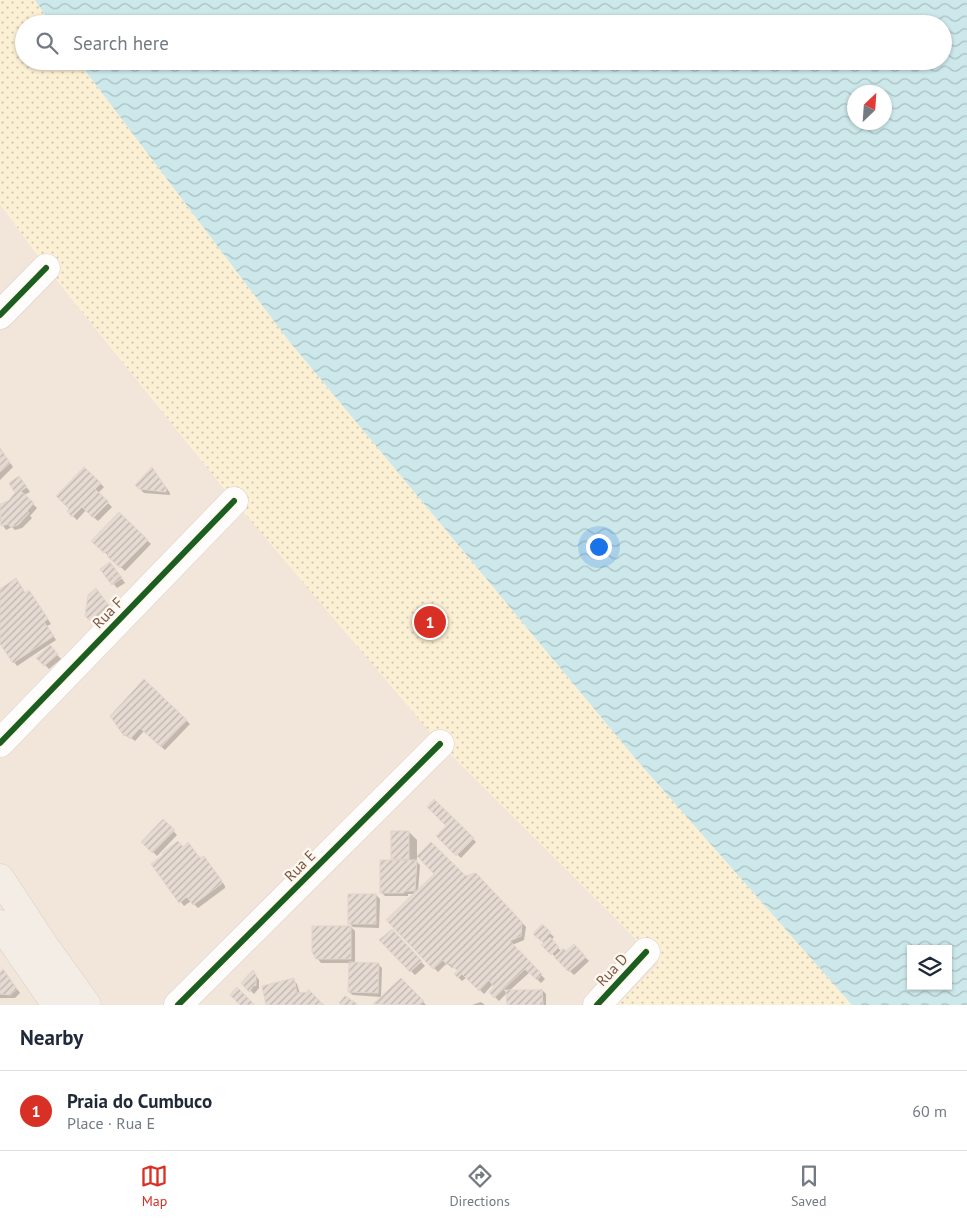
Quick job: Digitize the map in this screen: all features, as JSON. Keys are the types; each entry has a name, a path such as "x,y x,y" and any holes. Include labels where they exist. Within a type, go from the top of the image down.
{"main road":[{"path":"0,878 44,945 87,1005"},
{"path":"0,924 56,1005"}],"street":[{"path":"0,315 46,268"},
{"name":"Rua F","path":"0,744 234,501"},
{"name":"Rua E","path":"178,1005 440,744"},
{"name":"Rua D","path":"597,1005 646,952"}],"shaded area":[{"path":"0,204 47,268 234,501 646,952 660,963 617,1005 0,1005"}],"sand":[{"path":"0,0 35,0 45,15 15,15 15,70 85,70 289,341 635,758 852,1005 617,1005 659,963 440,744 234,501 47,268 0,204"}],"water":[{"path":"35,0 967,0 967,1005 852,1005 635,758 289,341 85,70 952,70 952,15 45,15"}],"building":[{"path":"0,448 10,463 0,472"},
{"path":"84,467 101,483 95,489 109,502 93,518 82,507 72,517 67,511 69,509 56,496"},
{"path":"152,467 166,488 166,492 139,489 135,485"},
{"path":"19,476 27,487 21,491 34,503 27,511 29,513 18,525 10,527 9,524 1,526 0,504 8,501 15,493 9,483"},
{"path":"119,512 148,540 120,568 107,556 109,554 106,551 104,553 91,541"},
{"path":"110,562 119,574 114,578 112,576 107,579 100,569"},
{"path":"119,574 122,578 112,585 107,579 112,576 114,578"},
{"path":"16,578 25,593 29,590 48,619 44,622 54,636 13,663 0,644 0,589"},
{"path":"96,588 109,606 92,623 85,616 88,595"},
{"path":"50,645 58,654 44,666 36,658"},
{"path":"144,679 187,720 161,747 140,728 130,739 126,734 124,736 110,716"},
{"path":"434,799 474,838 456,856 436,836 446,826 427,807"},
{"path":"163,819 175,830 152,853 141,842"},
{"path":"391,831 409,831 409,859 391,859"},
{"path":"178,841 183,847 188,842 200,858 204,856 222,881 221,884 193,905 187,897 179,903 151,864"},
{"path":"431,842 466,876 476,873 522,922 521,936 510,941 542,974 537,980 525,969 494,998 489,992 494,987 489,980 479,991 462,974 458,978 454,974 458,971 449,963 447,965 443,960 433,969 386,920 434,874 417,856"},
{"path":"380,860 417,860 415,891 380,893"},
{"path":"348,894 376,894 376,924 348,924"},
{"path":"542,924 551,932 542,942 533,934"},
{"path":"312,926 351,926 351,959 316,959 312,952"},
{"path":"392,929 422,961 410,972 379,940"},
{"path":"550,937 559,947 551,955 541,945"},
{"path":"574,944 586,957 569,972 554,957 563,948 566,951"},
{"path":"349,962 379,963 378,993 348,992"},
{"path":"3,969 17,989 10,995 0,994 0,972"},
{"path":"253,970 256,975 256,986 254,985 249,992 241,983"},
{"path":"294,978 297,993 308,992 308,989 324,1005 266,1005 262,986"},
{"path":"401,978 424,1001 420,1005 373,1004"},
{"path":"237,987 255,1005 240,1005 230,995"},
{"path":"542,989 543,1005 507,1005 506,992 504,990"},
{"path":"345,996 357,1005 341,1005 339,1003"}],"cycle path":[{"path":"0,315 46,268"},
{"path":"0,743 234,501"},
{"path":"178,1005 440,744"},
{"path":"597,1005 646,952"}],"place":[{"name":"Praia do Cumbuco","path":"430,622"}]}
